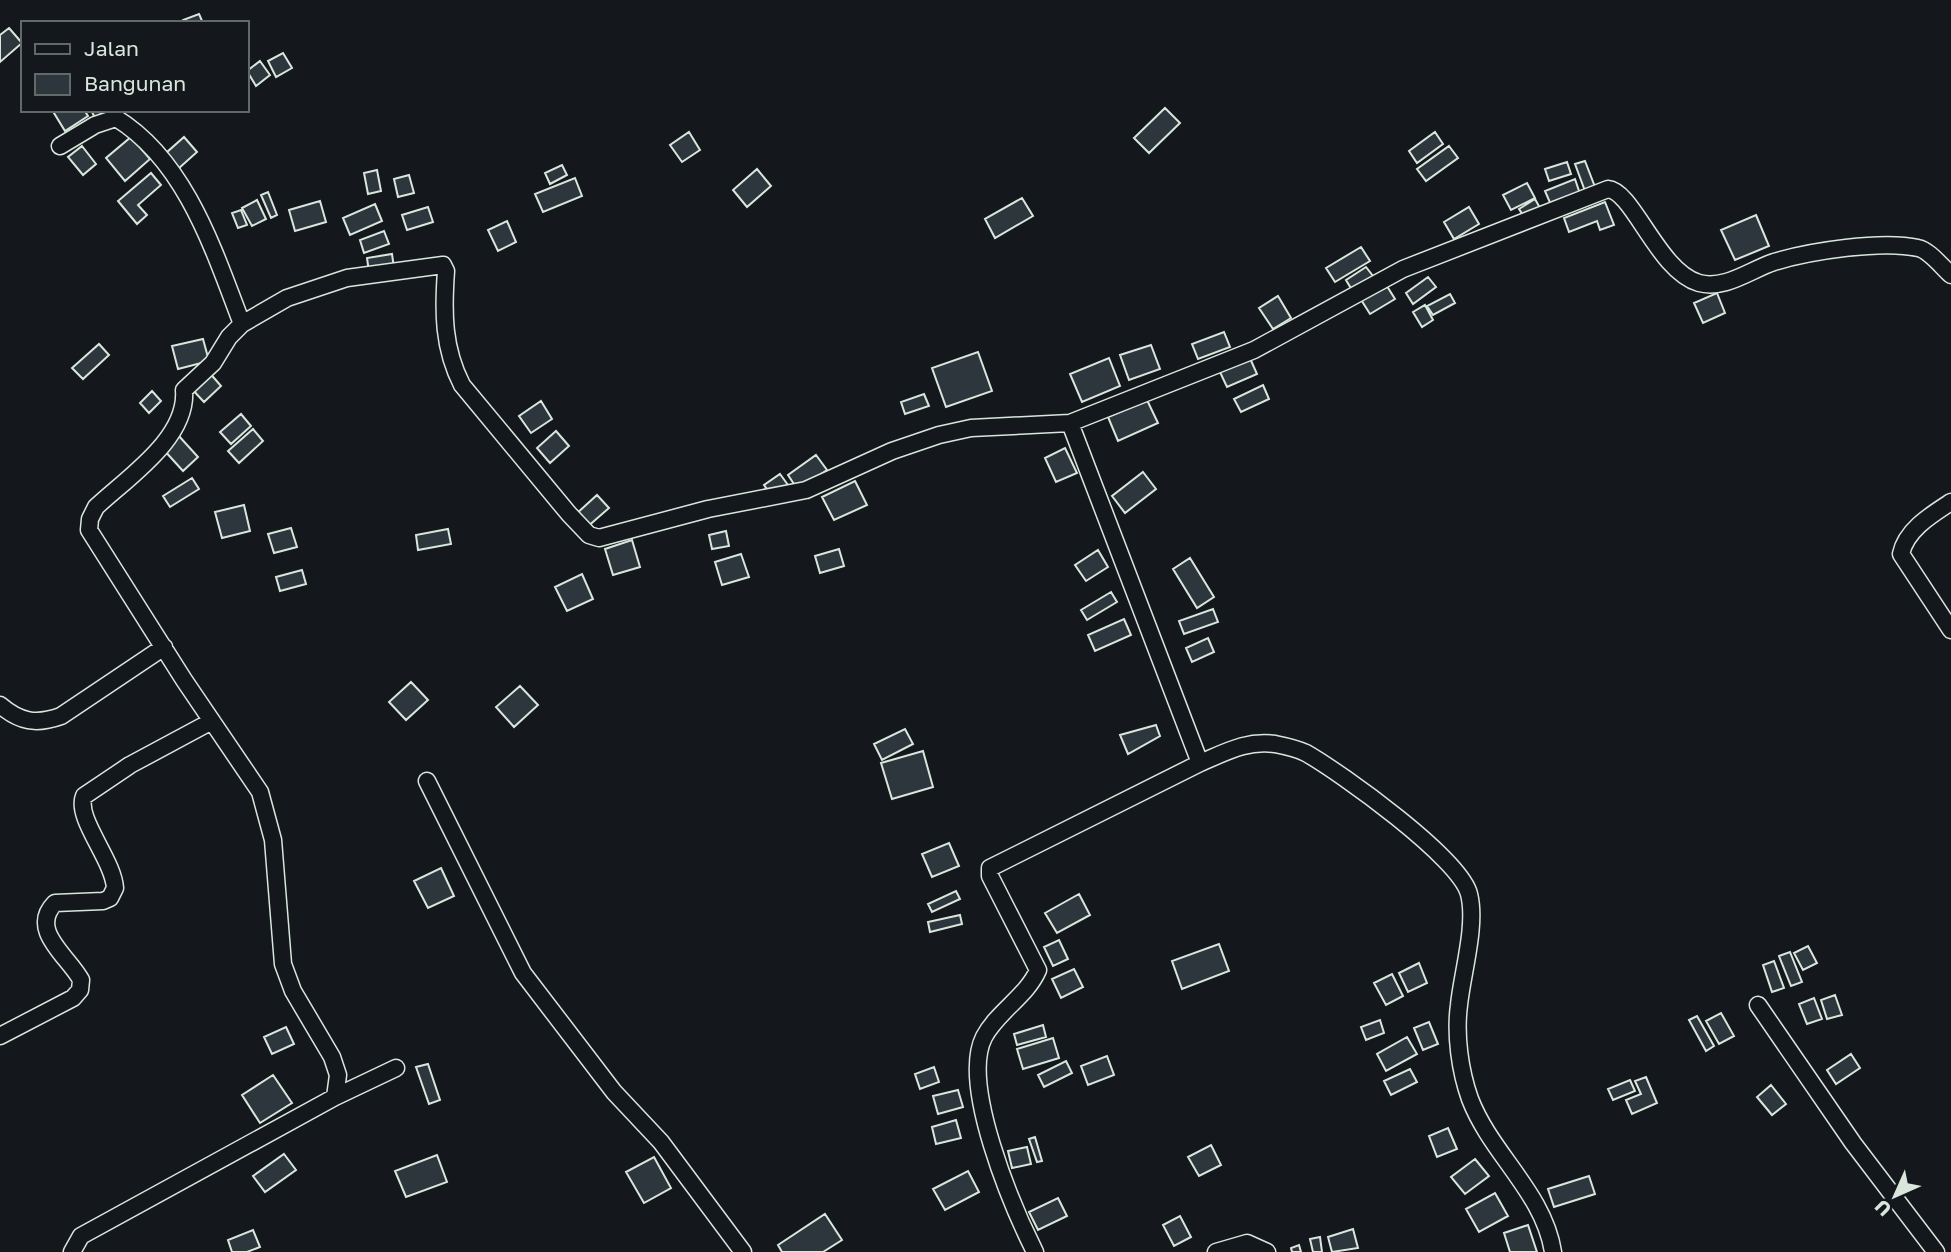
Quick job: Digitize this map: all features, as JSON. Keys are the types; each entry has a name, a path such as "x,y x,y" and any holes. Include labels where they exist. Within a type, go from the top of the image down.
{"street":[{"path":"60,146 95,125 116,118 139,132 171,171 195,212 213,247 242,324"},
{"path":"335,1097 338,1074 332,1057 293,991 283,964 273,840 260,792 91,536 90,519 96,507 169,439 185,410 184,390 213,363 229,337 242,324 287,298 347,278 443,265 446,271 443,326 451,364 462,385 569,514 589,535 599,538 708,509 806,490 892,452 939,435 971,428 1070,423 1254,350 1403,269 1608,188 1618,192 1626,201 1665,258 1696,282 1716,286 1775,262 1853,247 1920,248 1951,275"},
{"path":"1070,423 1200,763"},
{"path":"1951,502 1928,518 1904,541 1901,554 1951,630"},
{"path":"0,705 18,719 37,722 61,716 164,647"},
{"path":"0,1036 73,998 80,990 81,980 50,940 46,925 50,909 55,903 103,901 110,898 115,888 103,849 82,812 84,796 130,765 212,721"},
{"path":"1035,1252 1002,1171 977,1089 978,1054 983,1038 1038,971 990,876 990,868 1200,763 1247,743 1275,744 1304,752 1436,849 1455,870 1469,894 1468,956 1458,1007 1461,1065 1470,1099 1486,1131 1546,1221 1553,1252"},
{"path":"427,781 523,973 614,1092 661,1142 743,1252"},
{"path":"1758,1005 1853,1143 1936,1252"},
{"path":"72,1252 77,1240 98,1226 335,1097 396,1068"},
{"path":"1216,1252 1247,1243 1267,1252"}],"building":[{"path":"199,14 202,21 183,21"},
{"path":"9,28 21,44 0,62 0,35"},
{"path":"283,53 292,68 276,77 268,61"},
{"path":"260,61 270,75 256,86 248,70"},
{"path":"1165,108 1180,123 1149,153 1134,138"},
{"path":"85,112 88,116 65,131 54,113"},
{"path":"92,112 102,112 102,113 95,118"},
{"path":"689,132 700,150 682,162 670,145"},
{"path":"1435,132 1443,144 1417,163 1409,151"},
{"path":"131,137 150,159 125,181 106,158"},
{"path":"184,137 197,152 178,169 166,153"},
{"path":"82,146 96,164 83,175 68,157"},
{"path":"1449,146 1458,158 1426,181 1417,169"},
{"path":"1585,161 1595,187 1585,191 1575,164"},
{"path":"1567,162 1571,174 1549,181 1545,169"},
{"path":"562,165 567,175 550,184 545,173"},
{"path":"757,169 771,186 747,207 733,190"},
{"path":"377,170 381,191 368,194 364,173"},
{"path":"151,173 161,185 138,205 147,215 137,224 118,201"},
{"path":"409,175 414,193 398,197 394,179"},
{"path":"575,178 582,196 543,212 535,194"},
{"path":"1575,179 1580,194 1551,205 1545,191"},
{"path":"1527,183 1535,198 1511,210 1503,195"},
{"path":"268,192 277,215 271,218 261,195"},
{"path":"1022,198 1033,216 995,238 985,219"},
{"path":"1535,199 1540,208 1525,218 1519,209"},
{"path":"257,200 266,219 252,226 242,208"},
{"path":"320,201 326,222 295,231 289,210"},
{"path":"1605,202 1614,225 1600,230 1597,221 1569,232 1564,218"},
{"path":"375,204 382,221 350,235 343,218"},
{"path":"428,207 433,222 407,230 402,215"},
{"path":"1469,207 1479,224 1454,239 1444,222"},
{"path":"241,210 247,225 238,228 232,213"},
{"path":"1756,215 1769,246 1735,260 1721,230"},
{"path":"507,221 516,242 498,251 488,230"},
{"path":"384,231 389,244 364,253 360,240"},
{"path":"1361,247 1370,261 1335,282 1326,268"},
{"path":"392,254 394,268 369,272 367,258"},
{"path":"1366,267 1373,276 1352,290 1346,280"},
{"path":"1428,277 1436,287 1413,304 1406,293"},
{"path":"1385,283 1395,299 1370,314 1360,298"},
{"path":"1717,293 1725,313 1703,323 1694,303"},
{"path":"1450,294 1455,303 1433,315 1427,306"},
{"path":"1278,296 1291,318 1273,329 1259,308"},
{"path":"1425,305 1433,320 1422,327 1413,312"},
{"path":"1224,332 1230,347 1198,359 1192,344"},
{"path":"203,339 209,361 178,369 172,346"},
{"path":"99,344 109,355 83,379 72,368"},
{"path":"1151,345 1160,369 1129,380 1120,355"},
{"path":"978,352 992,391 946,407 932,368"},
{"path":"1249,356 1257,374 1227,387 1219,370"},
{"path":"1109,358 1120,386 1082,402 1070,374"},
{"path":"208,371 221,386 204,402 190,387"},
{"path":"1263,385 1269,399 1241,412 1234,399"},
{"path":"152,391 161,401 149,413 140,403"},
{"path":"924,394 929,406 905,414 901,402"},
{"path":"1147,400 1158,423 1118,441 1108,417"},
{"path":"541,401 552,419 531,433 519,416"},
{"path":"241,414 251,426 231,444 220,432"},
{"path":"253,429 263,441 239,463 228,451"},
{"path":"556,431 569,446 550,463 537,448"},
{"path":"178,435 198,457 183,471 163,449"},
{"path":"1065,448 1077,473 1056,482 1045,458"},
{"path":"816,455 827,470 798,490 788,475"},
{"path":"1143,472 1156,489 1125,513 1112,496"},
{"path":"780,474 788,485 772,496 764,485"},
{"path":"192,478 199,489 170,507 163,496"},
{"path":"855,481 867,505 834,520 822,497"},
{"path":"597,495 609,508 586,528 575,515"},
{"path":"244,505 250,531 222,538 215,512"},
{"path":"291,528 297,547 274,553 268,534"},
{"path":"448,529 451,544 418,550 416,535"},
{"path":"726,531 729,546 712,549 709,535"},
{"path":"632,540 640,567 613,575 605,549"},
{"path":"839,549 844,566 820,573 815,556"},
{"path":"1098,550 1108,567 1086,581 1075,565"},
{"path":"741,554 749,577 722,585 715,562"},
{"path":"1190,558 1214,597 1197,608 1173,569"},
{"path":"302,570 306,584 280,591 276,577"},
{"path":"582,574 593,599 567,611 555,587"},
{"path":"1111,592 1117,602 1087,620 1081,610"},
{"path":"1213,609 1218,622 1184,634 1179,621"},
{"path":"1124,619 1131,635 1095,651 1088,635"},
{"path":"1208,638 1214,652 1192,662 1186,648"},
{"path":"411,682 428,700 406,720 389,702"},
{"path":"520,686 538,705 514,727 496,707"},
{"path":"1156,725 1160,736 1128,754 1120,735"},
{"path":"905,729 913,744 882,760 874,744"},
{"path":"923,751 933,787 892,799 881,763"},
{"path":"949,843 959,866 932,877 922,854"},
{"path":"441,868 454,896 428,908 414,881"},
{"path":"956,891 960,899 932,912 928,904"},
{"path":"1079,894 1090,915 1057,933 1045,913"},
{"path":"960,915 962,924 930,932 928,922"},
{"path":"1059,940 1068,959 1053,966 1044,947"},
{"path":"1219,944 1229,971 1182,989 1172,961"},
{"path":"1808,946 1817,963 1803,970 1794,953"},
{"path":"1790,952 1802,982 1791,986 1779,956"},
{"path":"1774,961 1784,988 1772,992 1763,965"},
{"path":"1419,963 1427,983 1408,992 1399,973"},
{"path":"1074,969 1083,987 1061,998 1052,979"},
{"path":"1392,974 1403,996 1386,1005 1374,983"},
{"path":"1835,995 1842,1015 1827,1019 1821,1000"},
{"path":"1814,998 1822,1019 1807,1024 1799,1004"},
{"path":"1721,1013 1734,1036 1719,1044 1706,1021"},
{"path":"1697,1016 1714,1046 1706,1051 1689,1020"},
{"path":"1380,1020 1384,1033 1366,1040 1361,1027"},
{"path":"1429,1022 1438,1044 1423,1050 1414,1028"},
{"path":"1043,1025 1046,1037 1017,1045 1014,1034"},
{"path":"286,1027 294,1044 272,1054 264,1037"},
{"path":"1407,1037 1417,1054 1386,1071 1377,1054"},
{"path":"1053,1038 1059,1058 1023,1069 1017,1049"},
{"path":"1851,1054 1860,1068 1836,1084 1827,1070"},
{"path":"1107,1056 1114,1075 1088,1085 1081,1066"},
{"path":"1066,1061 1072,1073 1044,1087 1038,1075"},
{"path":"428,1064 440,1100 429,1104 416,1067"},
{"path":"934,1067 939,1082 920,1089 915,1074"},
{"path":"1410,1069 1417,1082 1391,1095 1384,1081"},
{"path":"273,1075 292,1103 260,1123 242,1095"},
{"path":"1646,1077 1657,1103 1632,1114 1626,1100 1641,1094 1635,1081"},
{"path":"1630,1080 1635,1091 1613,1100 1608,1089"},
{"path":"1771,1085 1786,1104 1772,1115 1757,1097"},
{"path":"958,1090 963,1107 938,1114 933,1096"},
{"path":"956,1120 961,1138 936,1144 932,1127"},
{"path":"1448,1128 1457,1149 1437,1157 1429,1136"},
{"path":"1035,1137 1042,1161 1037,1162 1029,1139"},
{"path":"1211,1145 1221,1165 1199,1176 1188,1157"},
{"path":"1027,1147 1031,1164 1012,1168 1008,1151"},
{"path":"284,1154 296,1170 265,1192 253,1176"},
{"path":"437,1155 447,1182 406,1197 395,1171"},
{"path":"654,1157 671,1188 644,1203 626,1172"},
{"path":"1475,1159 1489,1176 1465,1194 1451,1177"},
{"path":"968,1171 979,1192 945,1210 933,1189"},
{"path":"1589,1176 1595,1194 1554,1207 1548,1189"},
{"path":"1495,1193 1508,1216 1479,1232 1466,1209"},
{"path":"1058,1198 1067,1216 1038,1230 1029,1212"},
{"path":"825,1214 842,1240 823,1252 782,1252 778,1245"},
{"path":"1180,1216 1191,1237 1174,1246 1163,1225"},
{"path":"1528,1225 1537,1252 1510,1252 1504,1233"},
{"path":"1353,1229 1358,1248 1332,1252 1328,1237"},
{"path":"253,1230 260,1247 247,1252 232,1252 228,1240"},
{"path":"1320,1237 1322,1252 1313,1252 1310,1239"},
{"path":"1299,1245 1301,1252 1292,1252 1291,1248"}]}
